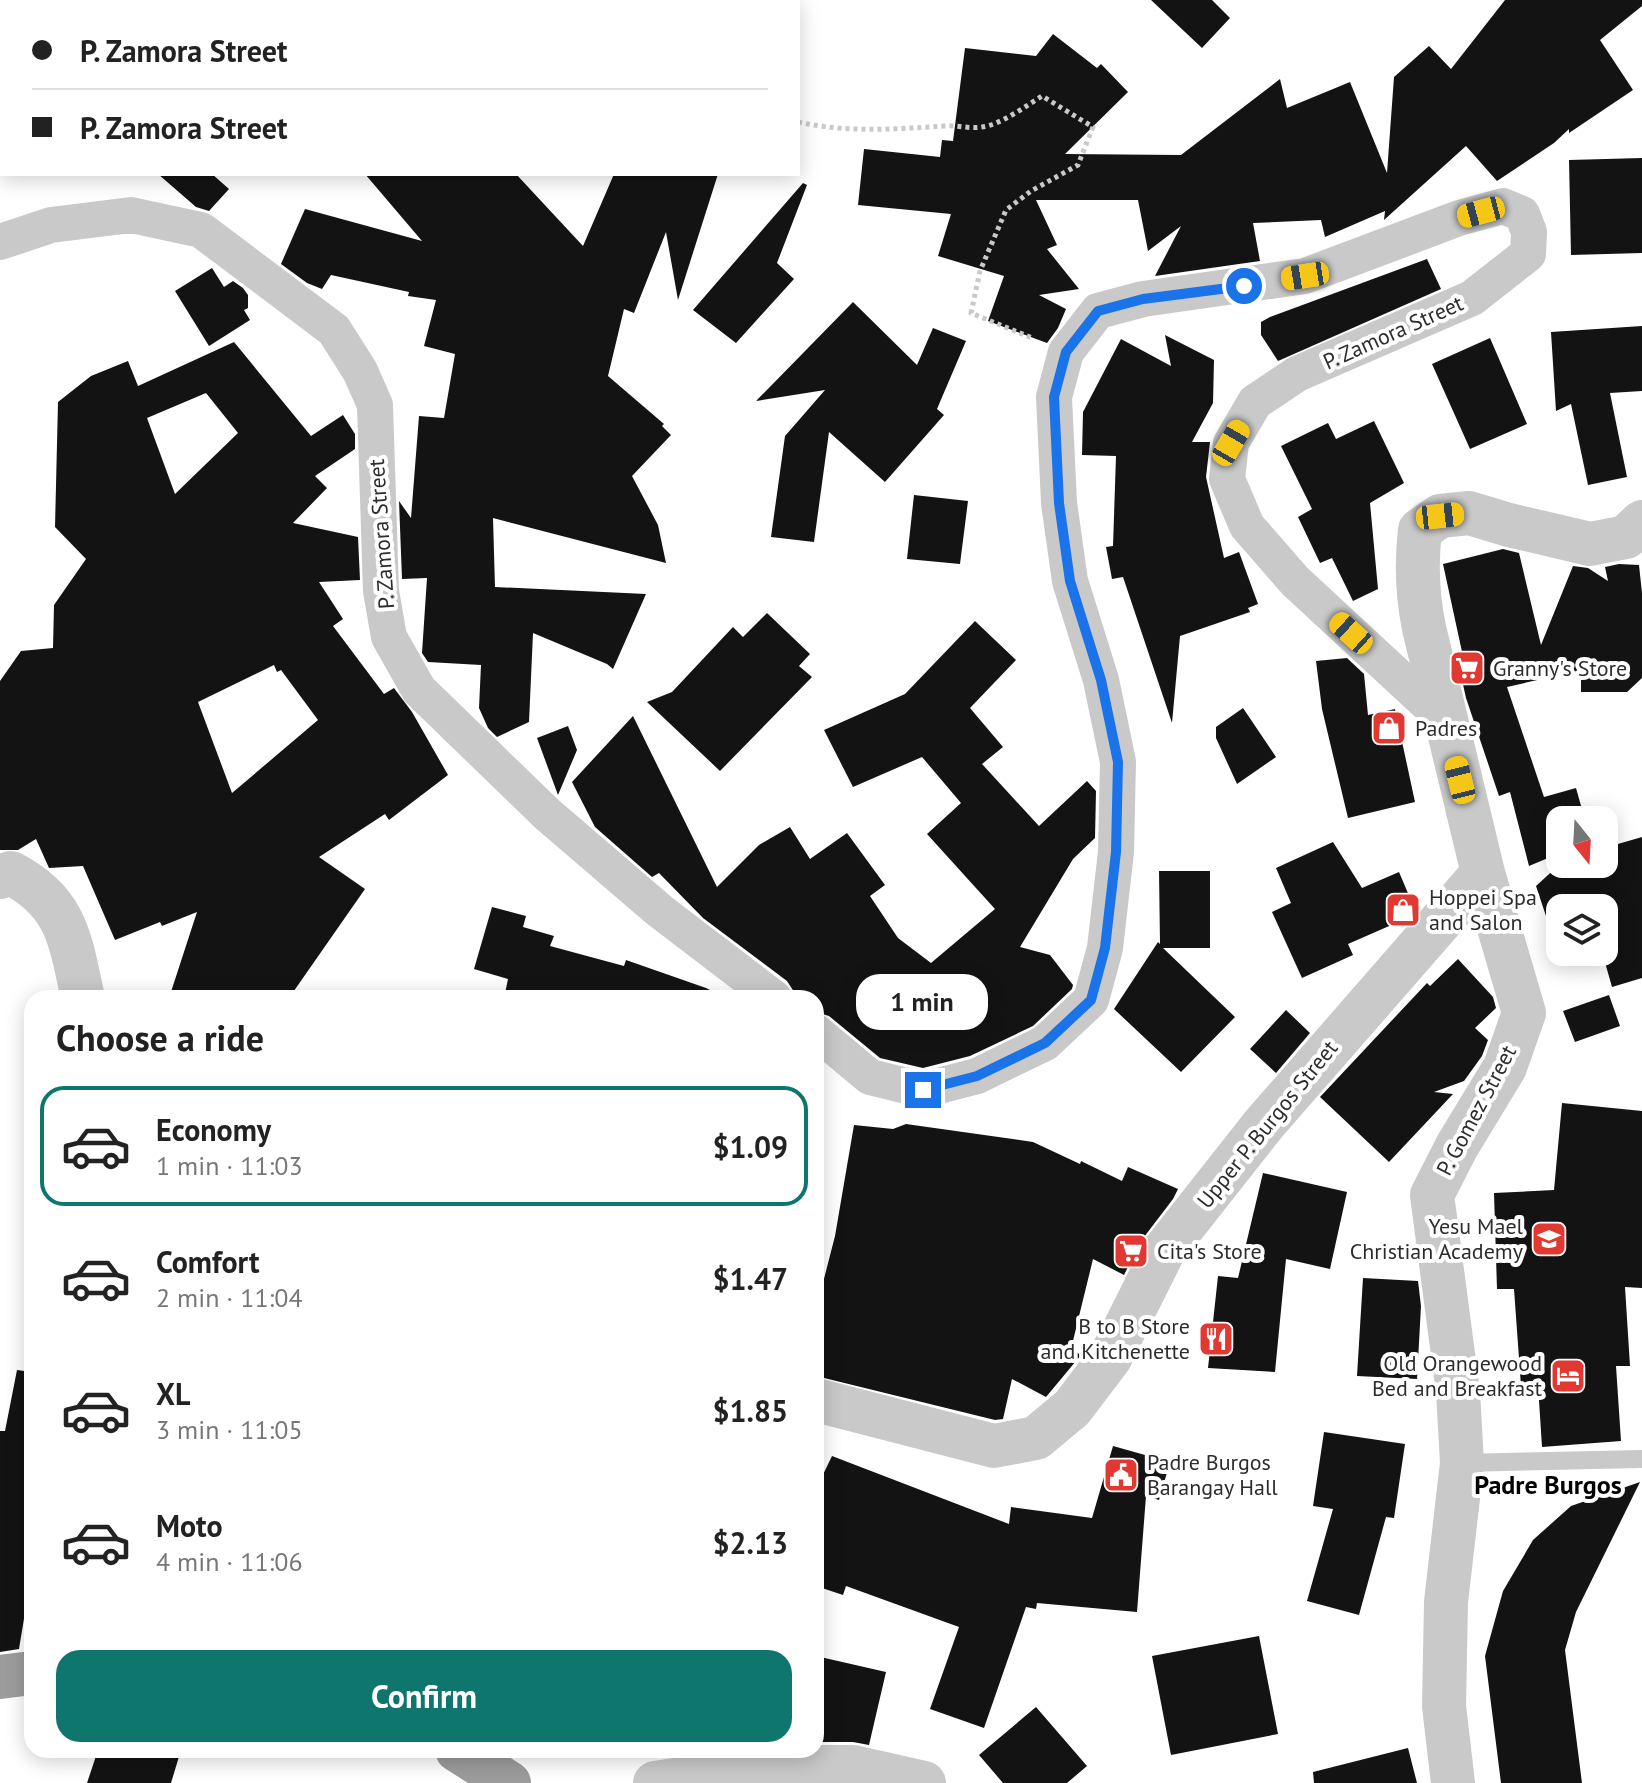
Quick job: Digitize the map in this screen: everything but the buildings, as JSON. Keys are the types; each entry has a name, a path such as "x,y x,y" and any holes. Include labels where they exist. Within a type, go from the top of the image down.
{"highway":[{"path":"0,1677 24,1674"},
{"path":"470,1758 509,1783"}],"street":[{"name":"P. Zamora Street","path":"824,1039 870,1077 923,1090 977,1076 1045,1043 1091,1000 1105,948 1116,852 1118,762 1101,680 1070,581 1059,503 1054,397 1066,352 1098,311 1143,299 1305,276 1459,218 1503,206 1522,214 1529,232 1528,254 1472,298 1297,374 1255,402 1231,443 1227,479 1247,526 1295,581 1444,719"},
{"name":"P. Zamora Street","path":"0,242 51,225 131,215 201,230 334,330 360,371 375,405 381,591 389,637 419,690 569,833 660,911 764,990"},
{"name":"P. Gomez Street","path":"1453,1783 1444,1706 1446,1602 1462,1463 1458,1392 1432,1195 1457,1146 1505,1067 1524,1013 1483,873 1444,719 1418,596 1416,563 1420,530 1440,516 1469,513 1590,544 1626,537 1642,522"},
{"path":"0,877 11,873 35,886 59,912 73,951 81,990"},
{"name":"Upper P. Burgos Street","path":"824,1402 994,1446 1036,1438 1072,1408 1110,1358 1163,1252 1255,1135 1483,873"},
{"path":"655,1783 759,1767 853,1767 924,1783"}],"lane":[{"path":"1462,1463 1642,1459"}],"path":[{"path":"800,122 827,128 881,130 950,125 984,127 1018,112 1042,96 1093,127 1078,165 1031,191 1006,210 980,271 971,313 1066,352"}],"place":[{"name":"Granny's Store","path":"1467,668"},
{"name":"Padres","path":"1389,728"},
{"name":"Hoppei Spa and Salon","path":"1403,910"},
{"name":"Yesu Mael Christian Academy","path":"1549,1239"},
{"name":"Cita's Store","path":"1131,1251"},
{"name":"B to B Store and Kitchenette","path":"1216,1339"},
{"name":"Old Orangewood Bed and Breakfast","path":"1568,1376"},
{"name":"Padre Burgos Barangay Hall","path":"1121,1475"}],"district":[{"name":"Padre Burgos","path":"1548,1485"}],"route":[{"path":"923,1090 977,1076 1045,1043 1091,1000 1105,948 1116,852 1118,762 1101,680 1070,581 1059,503 1054,397 1066,352 1098,311 1143,299 1244,286"}]}
